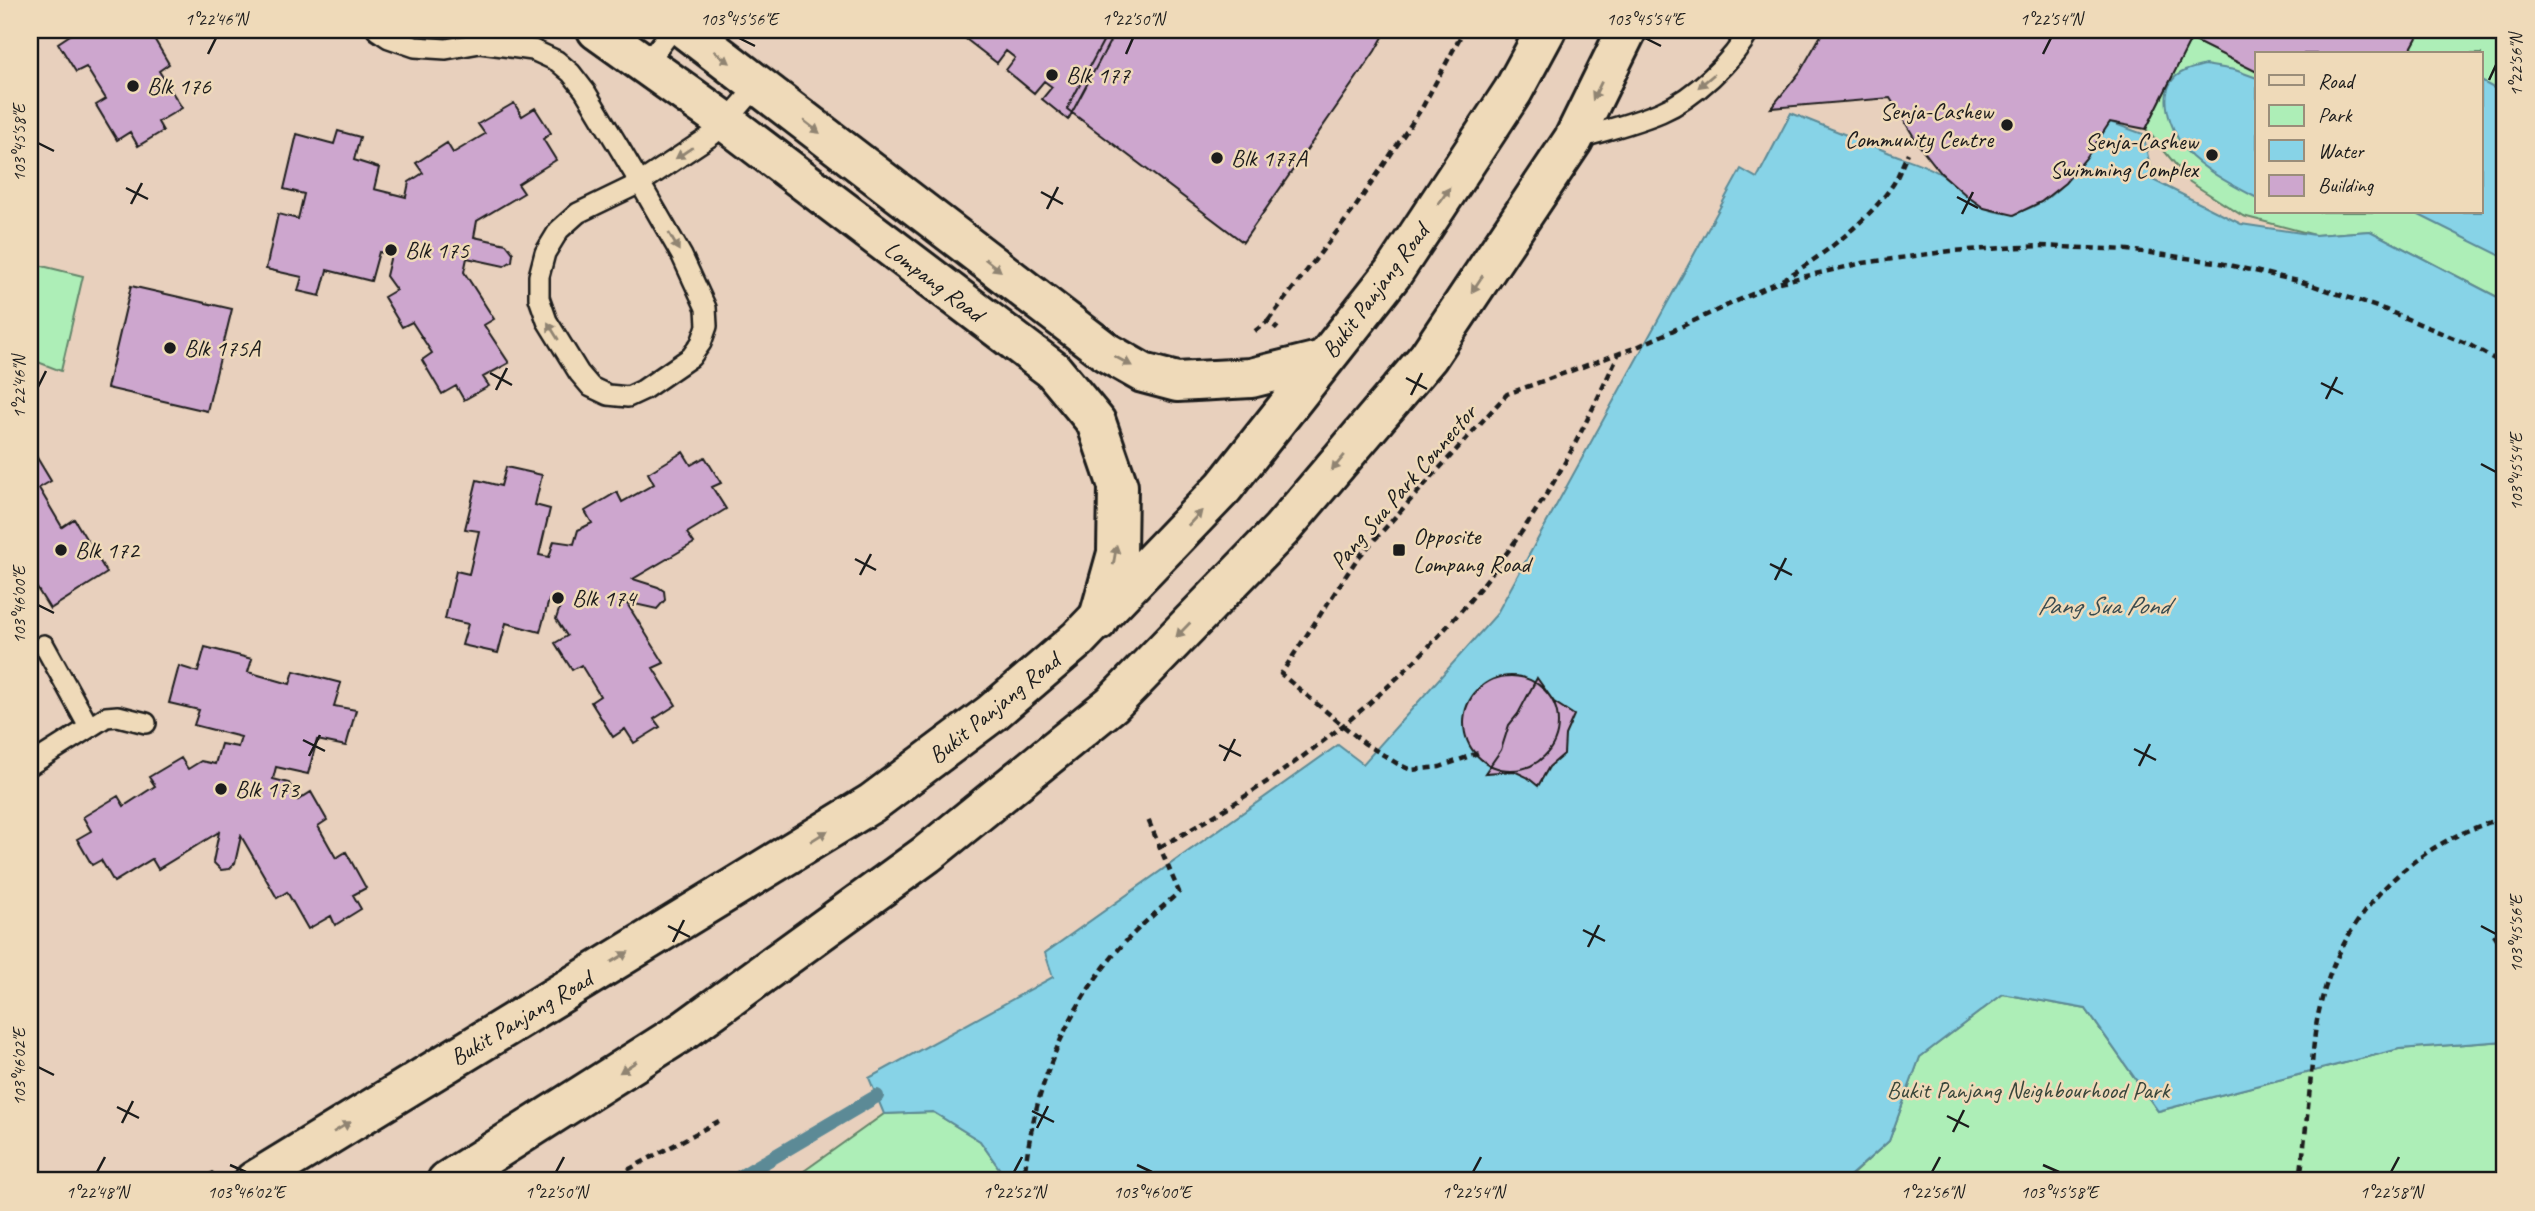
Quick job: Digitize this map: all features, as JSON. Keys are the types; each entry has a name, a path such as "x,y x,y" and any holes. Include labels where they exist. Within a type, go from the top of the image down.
{"main road":[{"name":"Lompang Road","path":"597,30 726,122 1053,370 1096,422 1118,486 1117,553 1098,621"},
{"name":"Lompang Road","path":"686,30 1106,352 1143,373 1177,382 1238,379 1322,360"},
{"name":"Bukit Panjang Road","path":"254,1181 872,803 992,713 1098,621 1224,487 1393,273 1513,91 1546,30"},
{"path":"447,1181 685,1030 927,854 1112,704 1281,530 1428,358 1573,140 1628,30"}],"lane":[{"path":"377,30 396,41 415,47 446,49 480,43 533,50 556,61 579,81 640,183 701,293 706,308 707,326 691,357 643,390 628,397 608,395 592,387 579,373 547,321 539,298 539,276 545,253 559,230 578,213 640,183 712,135 758,85"},
{"path":"646,64 673,30"},
{"path":"1573,140 1662,112 1705,84 1739,51 1751,30"},
{"path":"44,645 89,727"},
{"path":"30,765 110,716 146,723"}],"path":[{"path":"1268,321 1352,212 1422,108 1464,30"},
{"path":"1160,847 1261,788 1345,726 1391,685 1436,639 1477,593 1512,546 1569,455 1618,354 1776,283 1809,262 1854,226 1894,183 1908,153"},
{"path":"1776,283 1863,263 1951,251 2040,246 2128,250 2216,262 2302,282 2386,310 2468,344 2505,365"},
{"name":"Pang Sua Park Connector","path":"1345,726 1282,674 1357,559 1507,394 1618,354"},
{"path":"1345,726 1364,743 1411,769 1440,767 1478,753"},
{"path":"1024,1181 1027,1146 1041,1087 1064,1031 1096,979 1134,933 1180,892 1147,817"},
{"path":"2300,1181 2318,1014 2331,970 2351,929 2379,892 2412,862 2451,837 2505,818"},
{"path":"2493,934 2505,952"},
{"path":"607,1181 719,1121"},
{"path":"1981,1181 1995,1181"}],"green space":[{"name":"Senja-Cashew Swimming Complex","path":"2421,30 2478,30 2505,43 2505,301 2370,231 2315,235 2243,216 2190,182 2146,129 2191,39 2255,71 2255,214 2482,214 2482,52 2409,52"},
{"path":"30,263 83,276 61,371 30,359"},
{"name":"Bukit Panjang Neighbourhood Park","path":"2003,994 2086,1009 2158,1111 2399,1049 2505,1041 2505,1181 1845,1181 1889,1141 1920,1057"},
{"path":"933,1112 980,1141 1008,1181 790,1181 884,1114"}],"water":[{"path":"2205,65 2235,70 2255,77 2255,197 2215,174 2192,157 2180,142 2168,111 2168,91 2174,78"},
{"path":"2482,82 2505,94 2505,258 2417,214 2482,214"},
{"name":"Pang Sua Pond","path":"1791,113 1927,167 1945,176 1979,205 2005,213 2024,210 2042,202 2059,189 2088,155 2110,122 2143,134 2153,180 2241,224 2315,235 2370,231 2505,301 2505,1041 2399,1049 2158,1111 2086,1009 2003,994 1920,1057 1889,1141 1844,1181 1008,1181 980,1141 933,1112 884,1114 869,1078 1053,977 1045,953 1338,745 1363,764 1496,615 1741,169 1757,178"}],"building":[{"name":"Blk 176","path":"66,30 149,30 169,64 159,71 182,108 158,122 163,131 138,146 130,132 117,140 96,105 106,99 86,67 76,72 58,43 70,35"},
{"name":"Blk 177","path":"961,30 1116,30 1068,120 1042,99 1052,87 1044,81 1034,93 1006,70 1015,58 1006,51 997,63 958,33"},
{"name":"Blk 177A","path":"1109,30 1387,30 1243,242 1067,109"},
{"name":"Senja-Cashew Community Centre","path":"1824,30 2421,30 2409,52 2255,52 2255,71 2191,39 2146,129 2110,122 2065,183 2041,202 2014,215 1984,208 1941,173 1919,145 1890,98 1771,108 1800,72"},
{"name":"Blk 175","path":"514,103 522,116 535,108 551,133 543,139 556,160 518,184 524,193 477,221 474,237 506,244 513,253 512,261 504,266 467,258 464,272 494,319 484,325 509,363 483,377 489,386 464,400 456,386 442,394 422,360 432,353 412,322 402,327 384,297 396,290 386,276 391,255 379,252 371,281 327,270 320,296 298,291 302,277 266,269 278,214 298,219 304,194 284,189 297,134 334,144 338,131 360,137 354,160 379,168 374,189 406,197 409,182 423,173 416,163 447,143 453,153 485,134 478,124"},
{"name":"Blk 175A","path":"131,286 232,309 207,411 107,388"},
{"name":"Blk 172","path":"30,446 51,481 39,488 62,527 74,519 107,573 50,609 30,577"},
{"name":"Blk 174","path":"683,452 691,465 705,457 721,483 712,487 726,509 687,533 694,543 633,579 664,591 665,600 657,609 626,602 664,663 653,668 676,705 654,719 660,727 634,743 625,729 613,737 591,702 600,696 581,665 572,670 555,643 567,636 556,619 561,604 549,600 540,632 506,623 498,653 462,645 468,624 445,619 456,571 469,574 479,531 465,529 477,480 501,486 506,467 542,475 535,505 550,509 539,555 549,557 554,541 574,544 578,530 592,523 585,511 617,492 622,502 654,484 648,473"},
{"name":"Blk 173","path":"205,647 252,659 248,672 290,684 294,671 341,683 334,706 356,710 346,746 317,740 308,774 276,767 273,779 289,783 298,800 311,792 327,820 318,826 336,858 346,852 366,888 353,895 361,909 335,925 331,916 308,929 287,892 277,898 241,836 235,863 229,869 221,870 213,862 219,832 158,869 152,859 114,882 101,860 92,865 77,839 91,831 83,817 118,796 124,806 155,786 149,777 181,758 188,769 201,761 215,764 221,744 238,747 241,737 194,725 199,710 169,703 179,666 198,672"},
{"path":"1511,676 1529,679 1545,689 1555,705 1558,723 1555,741 1545,757 1529,767 1511,770 1493,767 1477,757 1467,741 1464,723 1467,705 1477,689 1493,679"},
{"path":"1537,678 1554,702 1574,715 1565,735 1564,754 1549,767 1538,786 1514,771 1485,773 1501,750 1509,725 1518,714"}],"waterway":[{"path":"733,1181 877,1096"}],"place":[{"name":"Blk 177","path":"1052,75"},
{"name":"Blk 176","path":"133,86"},
{"name":"Senja-Cashew Community Centre","path":"2007,125"},
{"name":"Senja-Cashew Swimming Complex","path":"2212,155"},
{"name":"Blk 177A","path":"1217,158"},
{"name":"Blk 175","path":"391,250"},
{"name":"Blk 175A","path":"170,348"},
{"name":"Blk 172","path":"61,550"},
{"name":"Opposite Lompang Road","path":"1399,550"},
{"name":"Blk 174","path":"558,598"},
{"name":"Blk 173","path":"221,789"}]}
